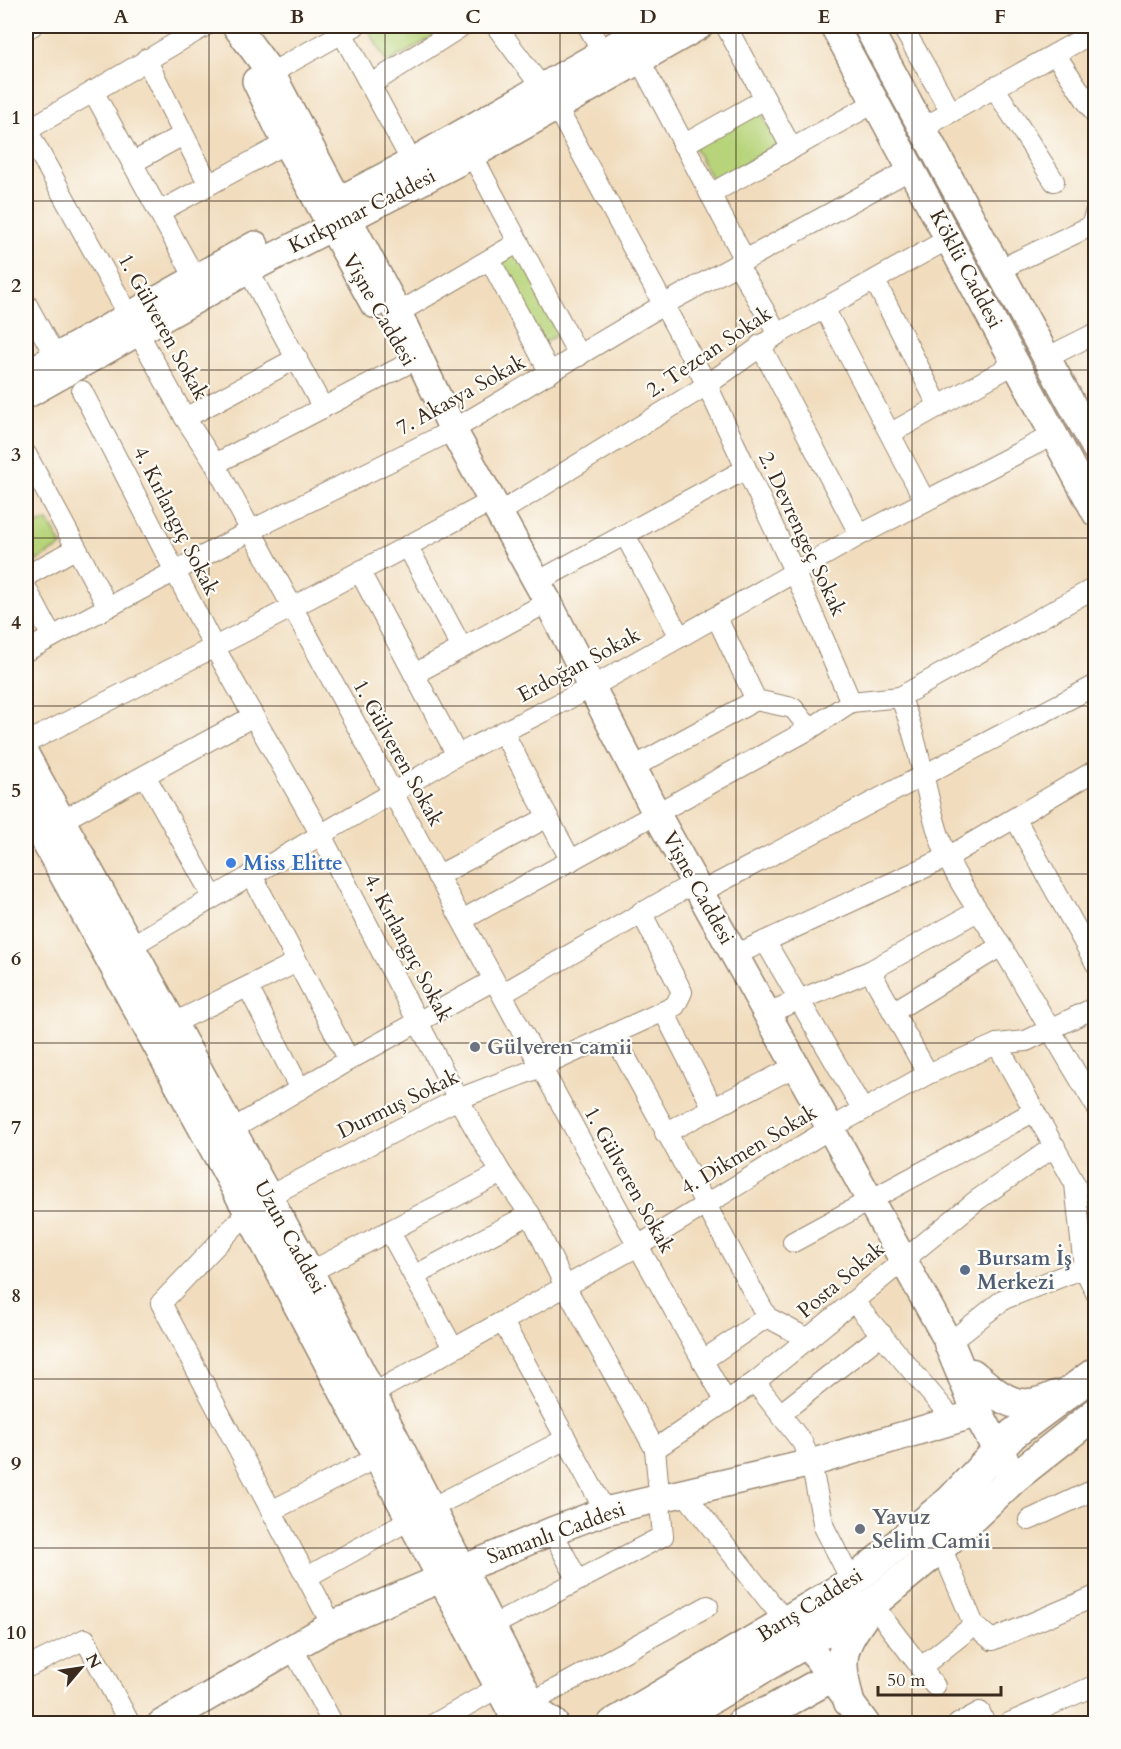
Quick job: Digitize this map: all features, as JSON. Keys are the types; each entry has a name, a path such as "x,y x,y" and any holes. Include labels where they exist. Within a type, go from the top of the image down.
{"main road":[{"name":"Vişne Caddesi","path":"234,26 271,73 335,214 409,363 453,430"},
{"name":"Vişne Caddesi","path":"234,26 286,143 335,214 398,313 453,430 543,592 696,888 871,1199 949,1344"},
{"name":"Kırkpınar Caddesi","path":"26,395 67,374 133,323 199,285 335,214 472,155 549,98 603,54 649,26"},
{"name":"Kırkpınar Caddesi","path":"199,285 248,270 412,162 549,98 640,61 699,26"},
{"name":"Köklü Caddesi","path":"834,26 950,237 1095,513"},
{"name":"Köklü Caddesi","path":"867,26 1046,358 1087,413 1095,449"},
{"name":"Kırkpınar Caddesi","path":"26,374 67,374"},
{"name":"Uzun Caddesi","path":"26,756 231,1130 258,1205 310,1272 374,1393 422,1513 453,1572 499,1687 536,1717"},
{"name":"Uzun Caddesi","path":"26,807 258,1205 378,1457 422,1513"},
{"path":"949,1344 972,1374 1005,1442"},
{"path":"949,1344 966,1417 980,1449 977,1462 951,1500"},
{"path":"972,1374 999,1396 1027,1407 1040,1404 1088,1378"},
{"path":"1005,1442 1088,1378"},
{"path":"1032,1464 1095,1413"},
{"path":"966,1417 1005,1442 1032,1464"},
{"name":"Samanlı Caddesi","path":"162,1723 332,1625 453,1572 605,1510 811,1463 966,1417"},
{"path":"1032,1464 1083,1441 1095,1443"},
{"name":"Barış Caddesi","path":"613,1724 852,1582 951,1500 1005,1442"},
{"name":"Barış Caddesi","path":"675,1721 872,1604 941,1547 1032,1464"},
{"name":"Uzun Caddesi","path":"453,1572 494,1625 536,1717"},
{"path":"858,1713 841,1664 843,1650 850,1634 872,1604"},
{"path":"785,1621 806,1643 858,1713"},
{"path":"741,1724 772,1710 831,1677"}],"street":[{"path":"26,29 32,26"},
{"path":"26,129 205,26"},
{"path":"370,85 462,26"},
{"name":"2. Devrengeç Sokak","path":"496,26 549,98 707,385 795,571 851,702"},
{"path":"588,26 603,54"},
{"path":"726,26 792,149"},
{"path":"903,26 951,112"},
{"path":"271,73 349,29 370,85 412,162"},
{"path":"921,129 1088,35"},
{"path":"1055,54 1095,115"},
{"path":"146,59 209,185"},
{"path":"640,61 710,194 741,262 778,334"},
{"path":"994,87 1054,181"},
{"path":"93,91 199,285"},
{"path":"683,145 765,99"},
{"path":"710,194 876,102"},
{"name":"1. Gülveren Sokak","path":"26,129 185,418 215,464 638,1246 726,1402"},
{"path":"132,163 183,135"},
{"path":"159,212 286,143"},
{"path":"472,155 579,356"},
{"name":"7. Akasya Sokak","path":"26,651 250,531 453,430 663,305 913,168"},
{"path":"998,270 1090,226 1095,210"},
{"name":"2. Tezcan Sokak","path":"26,743 213,645 291,608 408,547 496,507 707,385 778,334 950,237"},
{"path":"398,313 519,242"},
{"path":"490,260 550,373"},
{"path":"248,270 323,408"},
{"path":"875,281 939,406"},
{"name":"4. Kırlangıç Sokak","path":"26,303 67,374 252,717 320,833 458,1099 501,1173 530,1214 565,1286 655,1449 673,1496 663,1536 577,1580"},
{"path":"824,308 925,501"},
{"path":"1046,358 1095,333"},
{"path":"760,345 860,535"},
{"path":"185,418 297,358"},
{"path":"215,464 409,363"},
{"path":"891,433 1016,363"},
{"name":"Erdoğan Sokak","path":"131,946 320,833 457,755 592,687 860,535 1053,435"},
{"path":"26,454 108,608"},
{"path":"414,674 462,648 625,535 746,469"},
{"path":"625,535 680,638"},
{"path":"408,547 462,648"},
{"path":"26,576 75,549"},
{"path":"360,572 457,755"},
{"path":"462,920 810,729 851,702 900,697 1095,587"},
{"path":"26,588 52,637"},
{"path":"717,618 756,700"},
{"path":"231,1130 349,1060 419,1022 498,987 641,912 696,888 922,777 1095,685"},
{"path":"900,697 913,726 922,777 948,857 976,912 1001,946 1095,1106"},
{"path":"632,768 756,700 794,708 810,729"},
{"path":"61,821 146,777 252,717"},
{"path":"503,732 571,861"},
{"path":"735,955 948,857 1094,774"},
{"path":"146,777 213,897"},
{"path":"437,876 548,817"},
{"path":"1016,818 1095,964"},
{"path":"251,874 349,1060"},
{"name":"Durmuş Sokak","path":"272,1511 160,1303 258,1205 458,1099 541,1067 675,1006 682,992 641,912"},
{"path":"767,1013 798,998 870,971 976,912"},
{"path":"765,941 863,1110"},
{"path":"893,1012 1001,946"},
{"path":"174,1023 297,962"},
{"path":"870,971 928,1074"},
{"path":"248,987 300,1089"},
{"name":"4. Dikmen Sokak","path":"374,1393 638,1246 831,1128 928,1074 997,1044 1026,1041 1051,1031 1095,1007"},
{"path":"664,1012 713,1108"},
{"path":"613,1034 767,1317 808,1339"},
{"path":"997,1044 1075,1184 1084,1268 1095,1293"},
{"path":"665,1133 795,1066"},
{"path":"793,1242 1033,1112"},
{"name":"Posta Sokak","path":"655,1449 755,1382 977,1200 1055,1146"},
{"path":"310,1272 501,1173"},
{"path":"414,1276 530,1214"},
{"path":"390,1232 453,1347"},
{"path":"949,1344 1004,1299 1084,1268"},
{"path":"854,1302 882,1334 966,1417"},
{"path":"702,1361 767,1317"},
{"path":"503,1322 605,1510"},
{"path":"780,1413 882,1334"},
{"path":"755,1382 802,1442 811,1463 824,1527 852,1582"},
{"path":"306,1577 422,1513 566,1439"},
{"path":"332,1625 272,1511 378,1457"},
{"path":"1029,1521 1095,1490"},
{"path":"673,1496 785,1621"},
{"path":"494,1625 577,1580 552,1531"},
{"path":"941,1547 974,1625 992,1640 1095,1596"},
{"path":"872,1604 935,1686"},
{"path":"536,1717 708,1606"},
{"path":"920,1668 974,1625"},
{"path":"26,1668 85,1639 130,1724"},
{"path":"293,1649 333,1724"},
{"path":"1007,1724 1095,1684"},
{"path":"434,1724 499,1687"},
{"path":"958,1724 980,1712 985,1724"}],"green space":[{"path":"375,26 429,26 435,36 387,63 368,29"},
{"path":"760,111 779,144 713,181 694,147"},
{"path":"517,249 562,332 542,344 497,261"},
{"path":"48,521 62,546 26,567 26,526"}],"place":[{"name":"Miss Elitte","path":"231,863"},
{"name":"Gülveren camii","path":"475,1047"},
{"name":"Bursam İş Merkezi","path":"965,1270"},
{"name":"Yavuz Selim Camii","path":"860,1529"}]}
